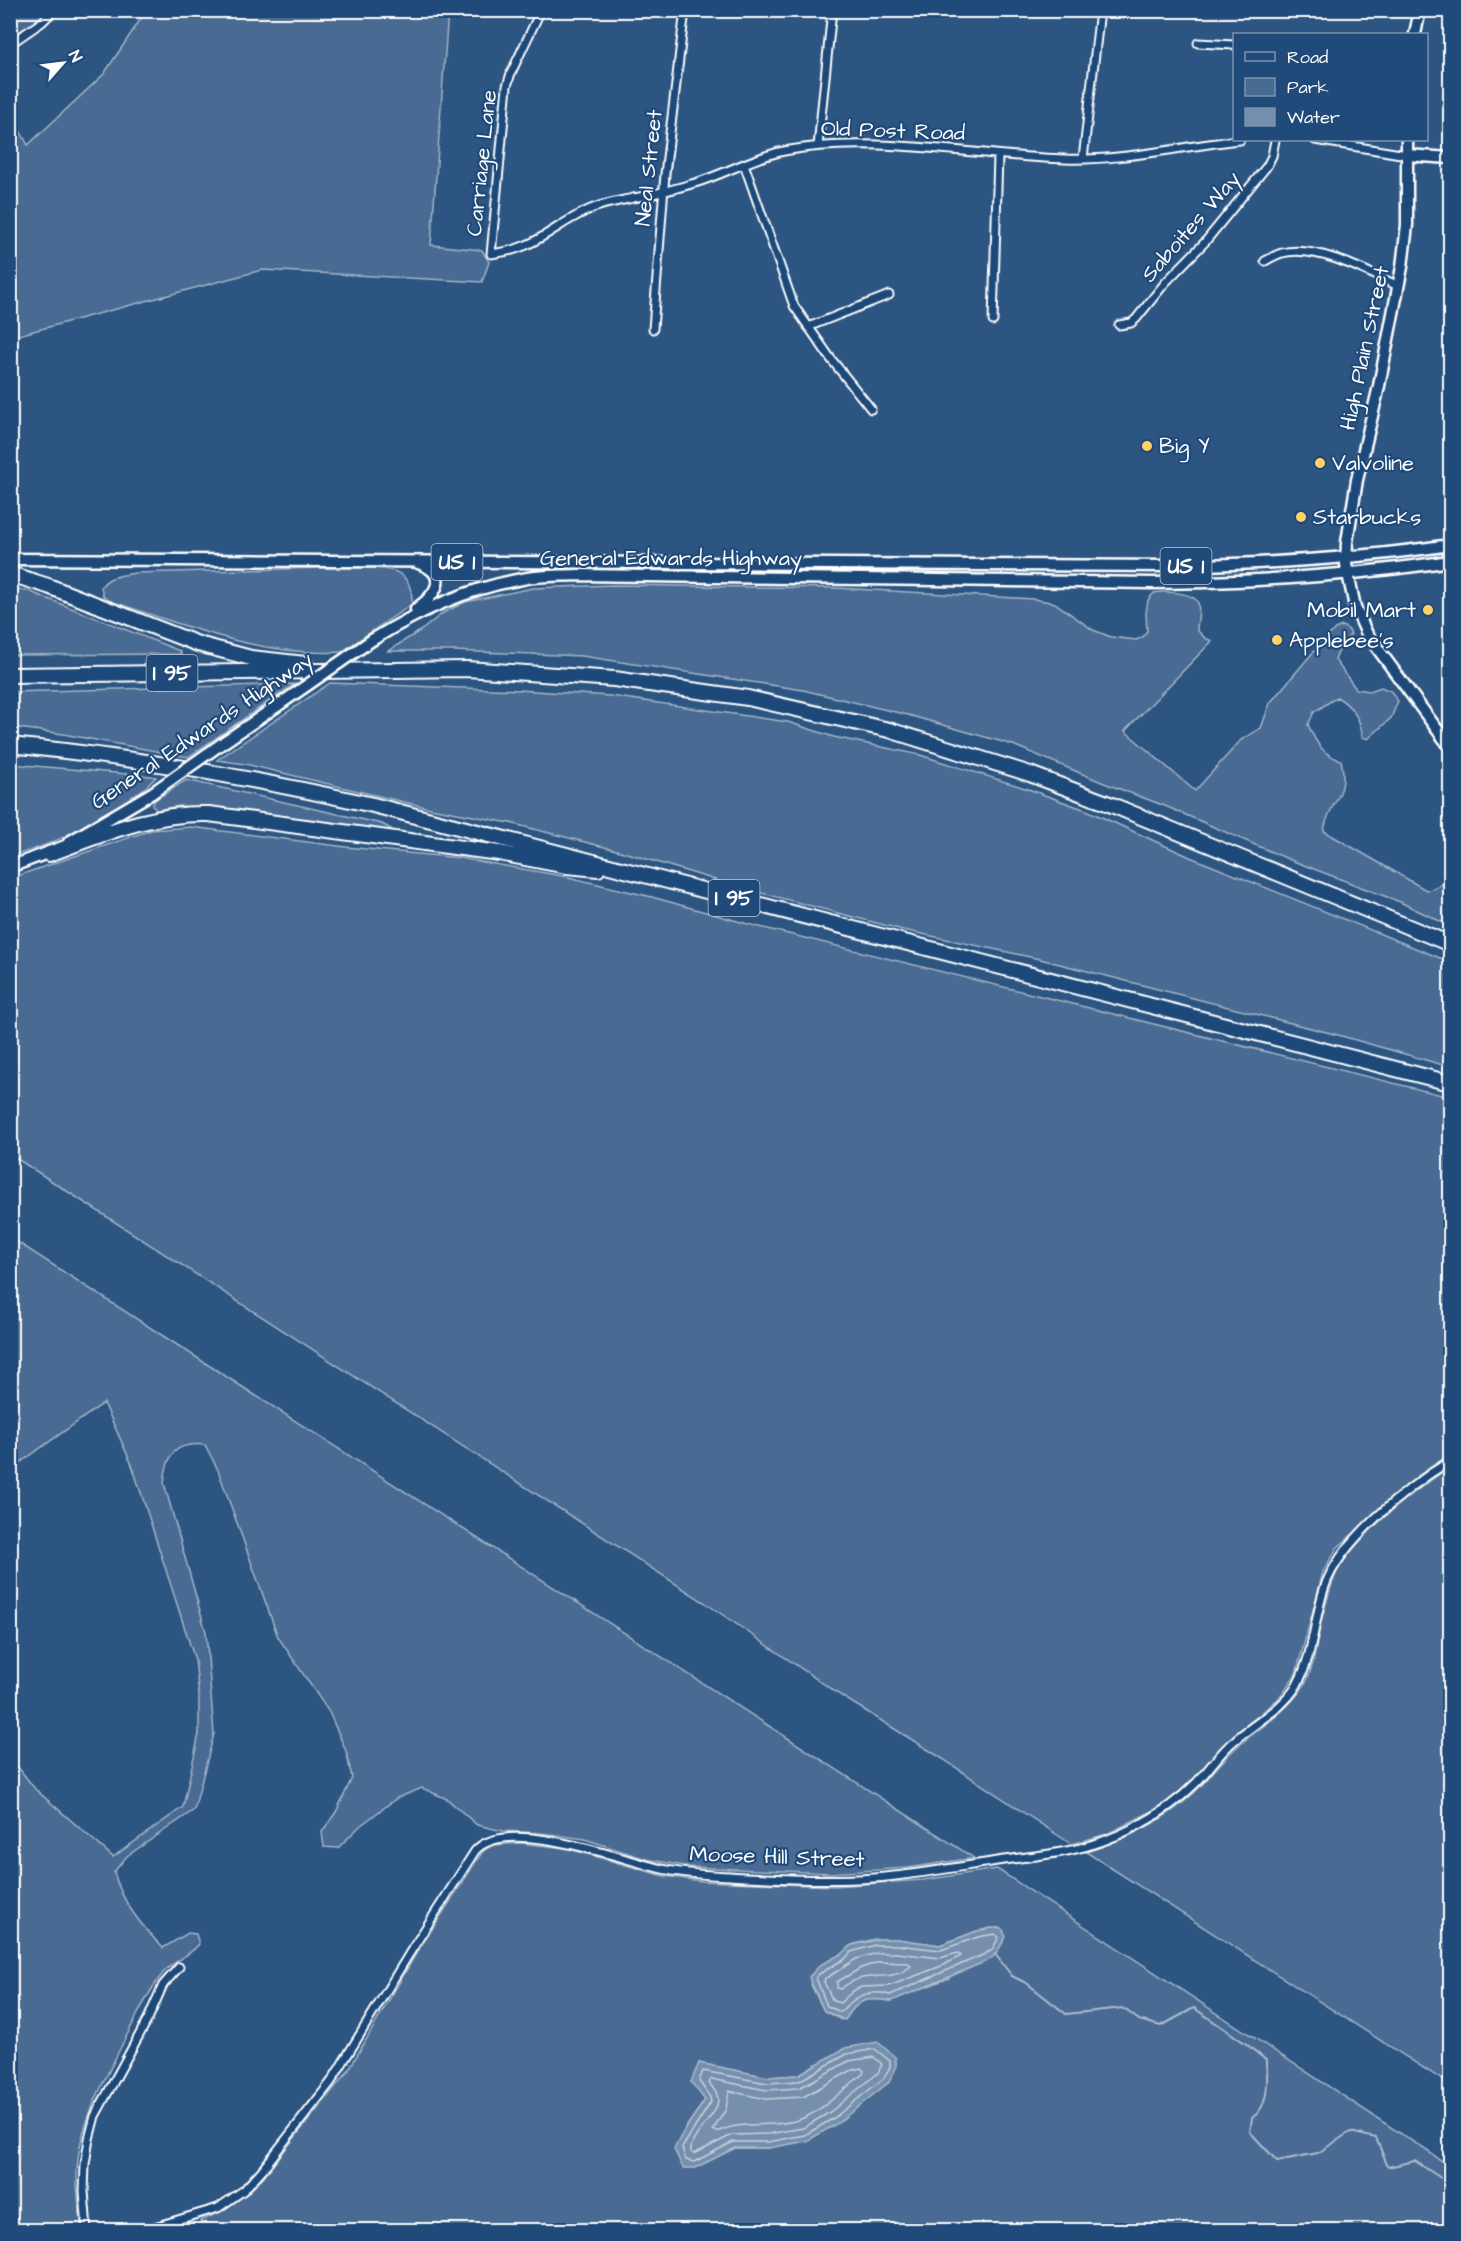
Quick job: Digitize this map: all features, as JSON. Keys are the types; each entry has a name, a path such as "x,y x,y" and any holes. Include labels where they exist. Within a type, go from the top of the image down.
{"highway":[{"path":"10,574 42,583 204,646 251,658 333,670"},
{"name":"I 95","path":"10,675 467,669 595,677 721,693 852,720 945,746 1049,781 1450,944"},
{"name":"I 95","path":"10,745 170,764 290,787 411,815 1450,1083"},
{"path":"49,854 142,821 171,815 202,813 499,853 567,866 639,873"}],"main road":[{"path":"1415,33 1420,10"},
{"name":"High Plain Street","path":"1407,141 1407,225 1379,386 1357,480 1346,558 1347,574 1355,607 1371,640 1450,747"},
{"path":"1407,155 1450,158"},
{"name":"US 1","path":"1346,558 1450,545"},
{"name":"General Edwards Highway","path":"10,559 1168,566 1346,558"},
{"path":"395,626 430,599 437,587 437,580 432,570 409,561"},
{"name":"US 1","path":"1347,574 1450,561"},
{"name":"General Edwards Highway","path":"10,867 49,854 152,793 395,626 456,595 523,578 591,575 1152,583 1230,582 1347,574"}],"street":[{"path":"10,44 42,22 54,10"},
{"name":"Carriage Lane","path":"491,254 507,86 541,10"},
{"name":"Neal Street","path":"653,329 663,192 685,10"},
{"path":"818,146 832,10"},
{"path":"1083,159 1100,10"},
{"path":"1198,43 1233,45"},
{"name":"Old Post Road","path":"491,254 523,248 594,208 697,182 783,152 818,146 893,147 998,156 1083,159 1233,141"},
{"name":"Saboites Way","path":"1119,325 1131,323 1136,319 1165,283 1212,234 1267,166 1275,141"},
{"path":"1321,141 1407,155"},
{"path":"993,321 998,156"},
{"path":"744,164 794,306 871,409"},
{"path":"1266,261 1282,253 1304,251 1338,260 1398,286"},
{"path":"808,327 889,296"},
{"name":"Moose Hill Street","path":"144,2230 218,2208 244,2190 262,2170 331,2082 475,1851 487,1841 511,1837 535,1838 591,1848 679,1872 803,1880 903,1875 1061,1852 1082,1848 1111,1838 1150,1819 1174,1803 1199,1780 1233,1741 1280,1704 1294,1689 1306,1661 1324,1587 1336,1562 1348,1547 1402,1496 1423,1478 1450,1461"},
{"path":"87,2230 84,2191 85,2164 88,2139 95,2116 148,2019 163,1985 179,1967"}],"green space":[{"path":"10,11 54,11 11,44"},
{"path":"146,11 448,11 431,245 482,250 489,262 482,282 262,270 11,337 11,115 28,145 104,74"},
{"path":"372,568 398,573 409,584 412,604 341,652 311,652 281,650 195,629 110,601 103,596 101,587 112,578 135,573"},
{"path":"612,585 836,588 1034,599 1055,603 1093,630 1111,637 1136,640 1143,637 1147,631 1148,600 1154,593 1170,592 1189,596 1194,598 1198,604 1197,630 1212,641 1125,731 1195,791 1241,740 1261,728 1270,703 1315,650 1335,629 1342,626 1351,634 1340,648 1335,660 1356,689 1370,691 1381,687 1391,691 1398,701 1391,718 1368,739 1362,737 1355,714 1337,697 1314,712 1308,725 1324,751 1341,760 1343,773 1341,791 1326,821 1324,831 1426,890 1440,885 1450,873 1450,926 1400,902 1288,859 1165,806 1013,745 908,715 803,690 582,656 388,651 443,613 465,602 533,588"},
{"path":"10,588 28,591 180,651 181,654 11,655"},
{"path":"330,683 610,696 788,722 834,737 920,755 1028,789 1086,810 1190,857 1450,962 1450,1067 1338,1035 1040,959 903,930 735,886 620,851 510,823 425,807 245,764 217,760"},
{"path":"294,684 188,757 11,727 11,692"},
{"path":"11,764 156,777 126,802 88,825 48,844 11,856"},
{"path":"186,780 382,824 391,829 381,830 235,809 179,806 156,810 152,805 155,800"},
{"path":"191,827 346,847 460,858 568,877 652,897 748,924 1450,1097 1450,1454 1419,1475 1337,1548 1323,1572 1296,1674 1278,1699 1223,1745 1194,1779 1164,1805 1107,1834 1071,1844 943,1759 843,1697 704,1602 11,1155 11,878 151,830"},
{"path":"11,1238 974,1858 907,1868 830,1873 690,1867 646,1859 585,1839 503,1831 477,1825 447,1799 422,1788 397,1798 360,1826 338,1848 324,1847 322,1832 336,1812 352,1778 346,1751 329,1712 278,1637 218,1470 205,1445 180,1448 170,1457 164,1483 206,1632 214,1734 194,1810 127,1856 114,1872 122,1894 133,1913 163,1948 188,1933 196,1934 199,1944 168,1968 153,1986 91,2110 81,2142 77,2167 82,2230 11,2230 11,1758 35,1789 113,1857 183,1807 199,1734 199,1697 195,1660 132,1465 104,1403 11,1469"},
{"path":"1450,1467 1450,2085 1086,1852 1129,1836 1169,1813 1193,1794 1237,1747 1294,1699 1310,1672 1331,1586 1346,1558 1372,1528 1388,1514"},
{"path":"520,1843 566,1848 664,1876 701,1881 833,1886 923,1880 997,1869 1450,2166 1450,2230 206,2230 200,2221 233,2204 261,2180 348,2071 414,1957 483,1851 493,1845","holes":["997,1928 949,1978 892,2001 866,2000 856,2005 847,2017 841,2020 824,2011 811,1985 820,1965 844,1953 852,1945 874,1939 897,1939 940,1945 977,1931","699,2063 768,2077 798,2075 816,2064 889,2082 864,2101 769,2148 735,2148 695,2168 685,2129 705,2100"]}],"water":[{"path":"991,1928 1002,1928 1006,1937 996,1954 989,1960 892,2001 876,1999 859,2003 845,2020 824,2011 809,1977 820,1965 843,1953 852,1945 880,1939 897,1939 940,1945"},
{"path":"878,2042 896,2058 896,2068 889,2082 838,2123 807,2141 769,2148 735,2148 695,2168 683,2168 674,2149 705,2100 691,2082 699,2063 768,2077 798,2075 845,2048"}],"waterway":[{"path":"995,1954 1012,1976 1028,1984 1066,2014 1123,2008 1139,2020 1161,2026 1194,2008 1267,2061 1265,2100 1258,2113 1252,2118 1250,2132 1277,2161 1318,2153 1350,2132 1376,2138 1388,2167 1415,2161 1450,2184 1450,2203"}],"place":[{"name":"Big Y","path":"1147,446"},
{"name":"Valvoline","path":"1320,463"},
{"name":"Starbucks","path":"1301,517"},
{"name":"Mobil Mart","path":"1428,610"},
{"name":"Applebee's","path":"1277,640"}]}
